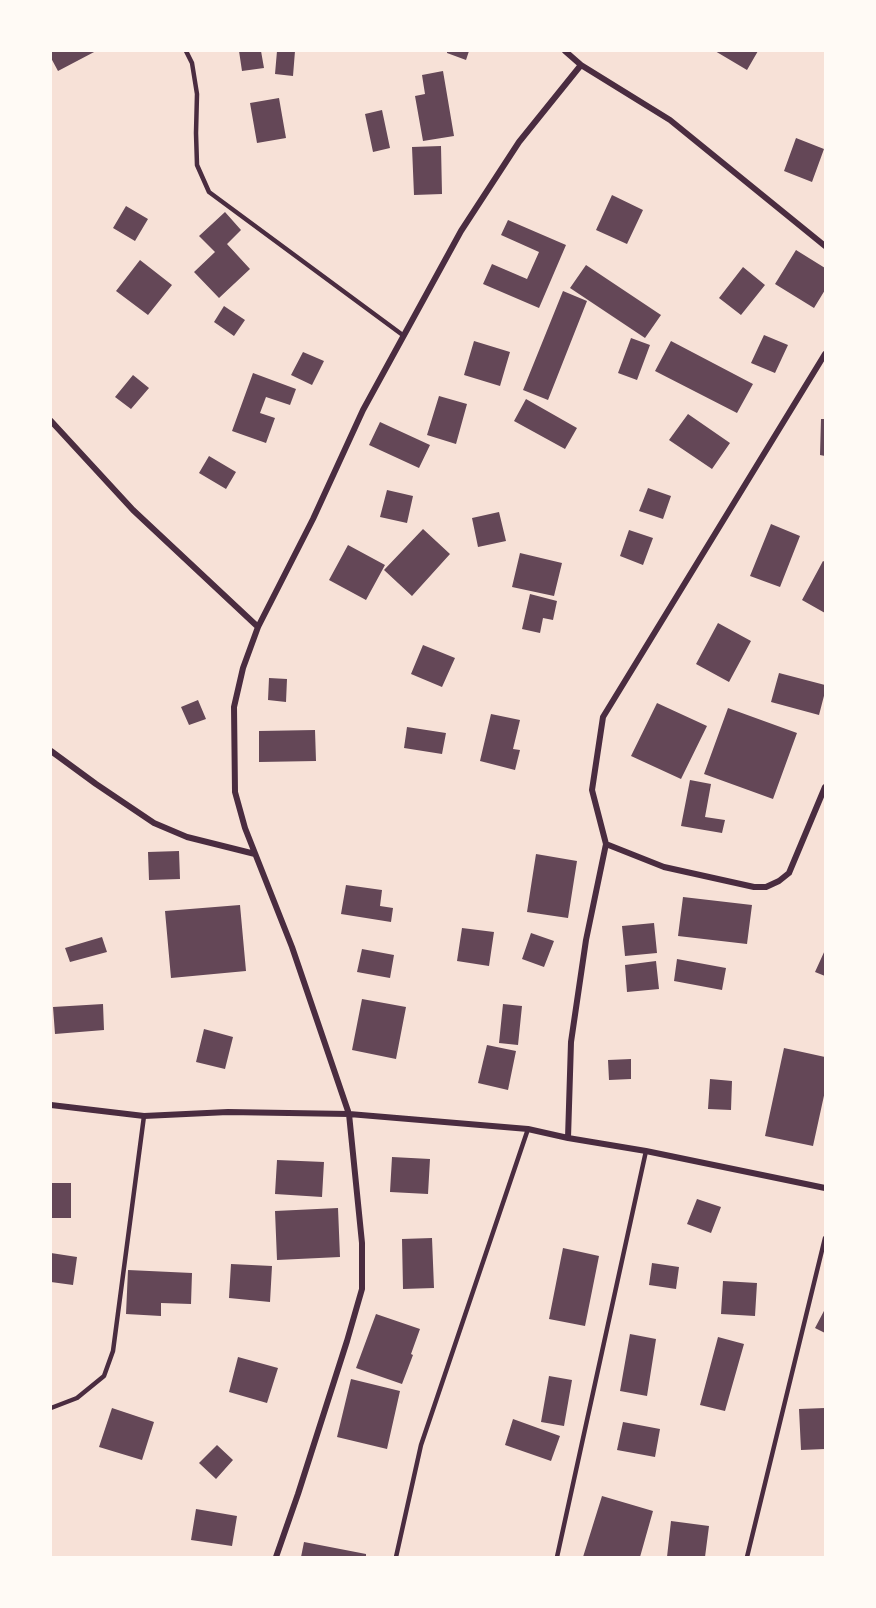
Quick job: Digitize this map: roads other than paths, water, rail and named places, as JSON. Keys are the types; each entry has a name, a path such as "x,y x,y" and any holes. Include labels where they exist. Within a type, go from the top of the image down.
{"street":[{"path":"565,51 581,64 670,120 825,246"},
{"path":"276,1557 362,1289 362,1243 349,1114 292,947 245,828 235,792 234,707 243,668 258,627 313,519 363,410 461,231 519,142 581,64"},
{"path":"568,1138 571,1042 586,940 606,844 592,790 603,717 825,354"},
{"path":"51,422 133,510 258,627"},
{"path":"51,751 154,822 187,837 255,854"},
{"path":"606,844 664,867 754,887 766,887 789,873 825,787"},
{"path":"51,1105 144,1116 228,1112 349,1114 528,1129 825,1188"}],"lane":[{"path":"186,51 192,63 197,94 197,165 209,192 404,336"},
{"path":"51,1408 77,1398 104,1376 113,1351 144,1116"},
{"path":"396,1557 421,1445 528,1129"},
{"path":"557,1557 646,1151"},
{"path":"747,1557 825,1238"}]}
